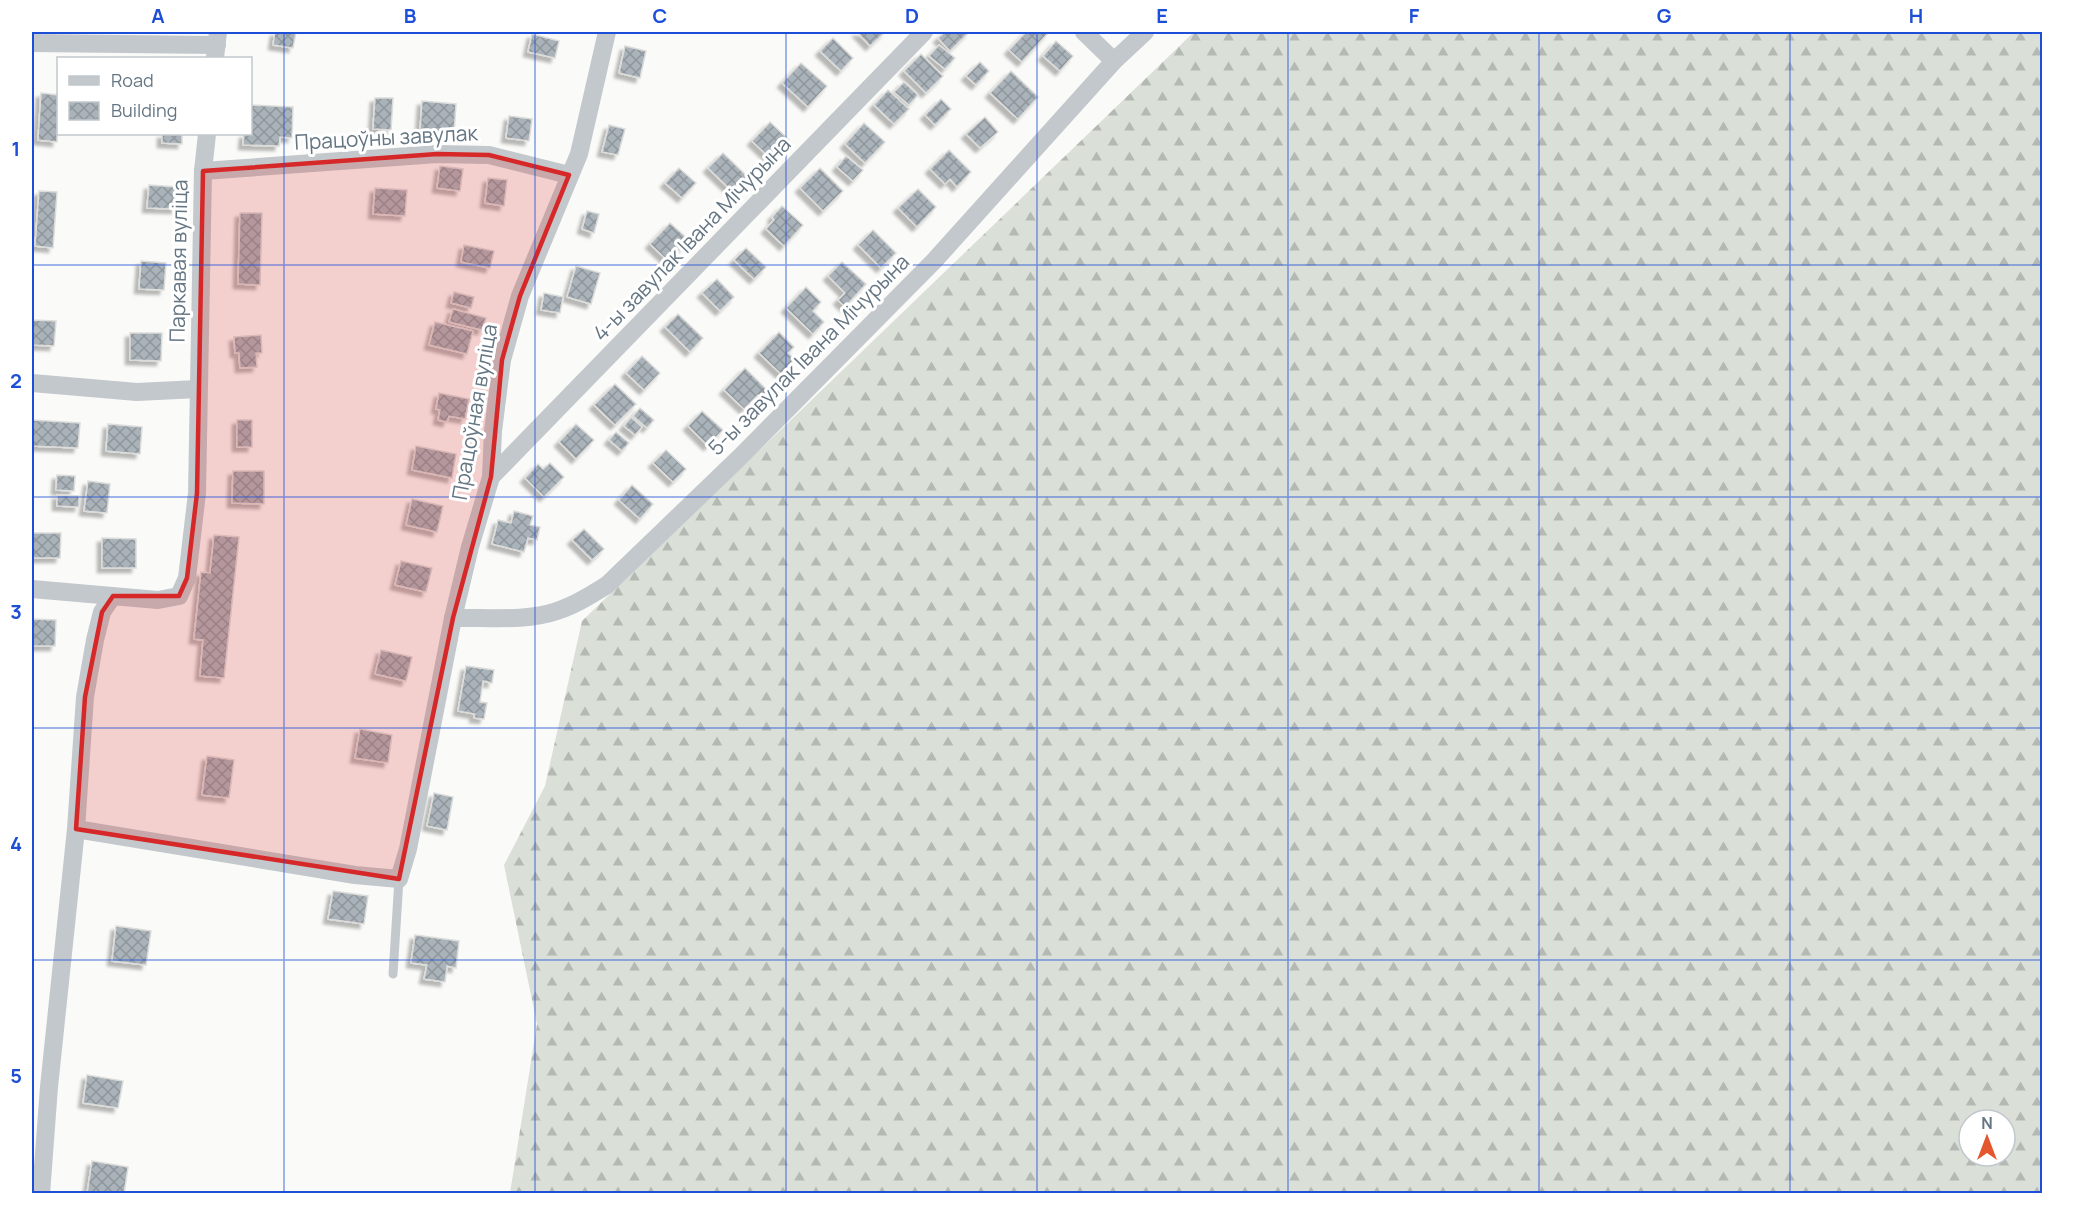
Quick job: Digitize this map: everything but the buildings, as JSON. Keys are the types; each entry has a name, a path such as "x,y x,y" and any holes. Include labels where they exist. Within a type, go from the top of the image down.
{"street":[{"name":"Працоўная вуліца","path":"399,879 408,849 453,618 470,547 491,477 493,431 502,360 520,296 579,154 607,32"},
{"name":"4-ы завулак Івана Мічурына","path":"491,477 924,32"},
{"path":"1084,32 1114,61"},
{"name":"5-ы завулак Івана Мічурына","path":"453,618 523,617 555,612 607,585 739,458 934,261 1114,61 1144,32"},
{"path":"32,43 217,45"},
{"name":"Паркавая вуліца","path":"113,596 158,600 179,596 187,578 197,493 203,171 207,135"},
{"name":"Працоўны завулак","path":"203,171 437,154 489,155 569,176"},
{"path":"32,383 137,392 198,389"},
{"path":"493,431 520,447"},
{"path":"32,589 113,596 102,612 85,697 76,829 49,1087 41,1194"},
{"path":"76,829 355,875 399,879"}],"lane":[{"path":"393,974 399,879"}],"highlighted area":[{"path":"437,154 489,155 569,175 520,296 502,360 491,477 453,618 399,879 76,829 85,697 102,612 113,596 179,596 187,578 197,493 203,171"}],"green space":[{"path":"1194,32 2042,32 2042,1193 510,1193 537,1024 504,865 545,786 582,621"}]}
